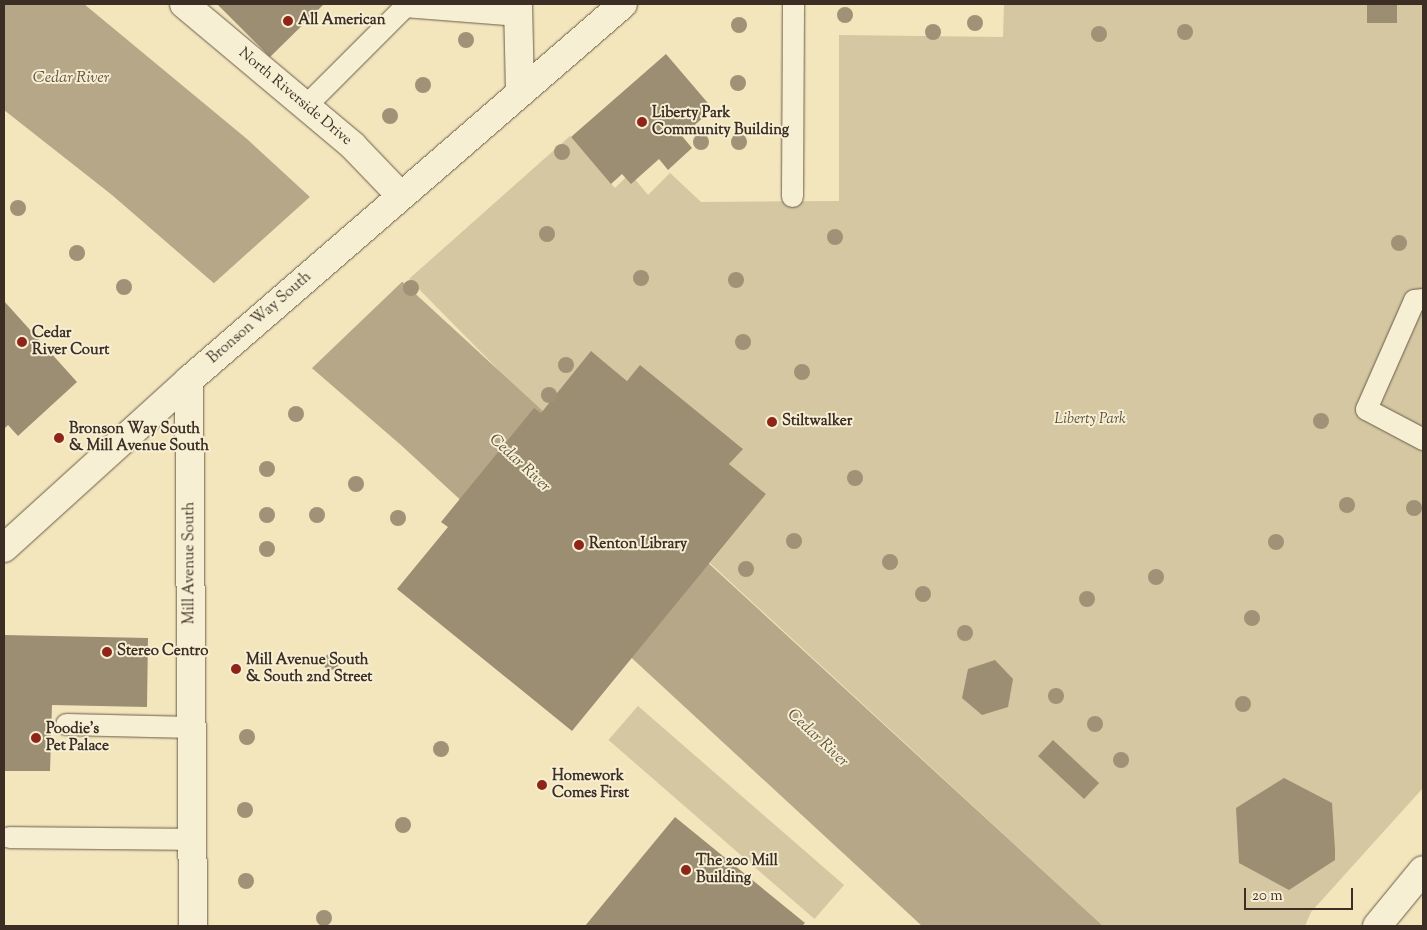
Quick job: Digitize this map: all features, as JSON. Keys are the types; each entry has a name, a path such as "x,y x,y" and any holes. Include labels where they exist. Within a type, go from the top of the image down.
{"main road":[{"name":"North Riverside Drive","path":"184,4 353,146 400,195"},
{"name":"Bronson Way South","path":"4,548 193,377 400,195 520,90 623,4"},
{"path":"518,9 520,90"},
{"name":"Mill Avenue South","path":"193,377 193,926"},
{"path":"1377,926 1423,870"}],"lane":[{"path":"792,196 793,4"},
{"path":"306,105 405,5 518,9"},
{"path":"1423,299 1414,300 1366,408 1423,439"},
{"path":"66,724 192,727"},
{"path":"9,837 192,839"}],"green space":[{"name":"Liberty Park","path":"1004,4 1423,4 1423,788 1311,912 1305,926 1103,926 710,563 766,494 729,464 742,448 640,366 627,381 592,352 541,413 409,279 570,136 615,188 630,173 648,195 670,173 701,202 839,201 839,35 1003,37"},
{"path":"638,706 844,885 815,919 608,740"}],"water":[{"name":"Cedar River","path":"4,4 84,4 247,139 1103,926 922,926 402,446 112,195 4,110"}],"pier":[{"path":"312,195 404,280 310,370 212,285"}],"building":[{"path":"217,4 324,4 270,57"},
{"path":"1367,4 1397,4 1397,23 1367,23"},
{"name":"Liberty Park Community Building","path":"666,54 713,109 682,136 692,148 668,170 659,159 631,184 622,174 611,184 571,137"},
{"name":"Cedar River Court","path":"4,301 77,382 18,436 8,425 4,429"},
{"name":"Renton Library","path":"591,351 627,381 640,365 743,449 729,464 766,494 572,731 397,589 448,527 441,522 534,408 541,413"},
{"path":"4,635 148,638 147,707 52,705 50,771 4,771"},
{"path":"995,660 1013,679 1008,707 982,715 962,698 968,669"},
{"path":"1053,740 1099,783 1084,799 1038,756"},
{"path":"1284,778 1332,803 1335,850 1335,860 1289,890 1239,863 1236,808"},
{"name":"The 200 Mill Building","path":"675,817 805,923 802,926 585,926"}],"place":[{"name":"All American","path":"288,21"},
{"name":"Liberty Park Community Building","path":"642,122"},
{"name":"Cedar River Court","path":"22,342"},
{"name":"Stiltwalker","path":"772,422"},
{"name":"Bronson Way South & Mill Avenue South","path":"59,438"},
{"name":"Renton Library","path":"579,545"},
{"name":"Stereo Centro","path":"107,652"},
{"name":"Mill Avenue South & South 2nd Street","path":"236,669"},
{"name":"Poodie's Pet Palace","path":"36,738"},
{"name":"Homework Comes First","path":"542,785"},
{"name":"The 200 Mill Building","path":"686,870"}]}
